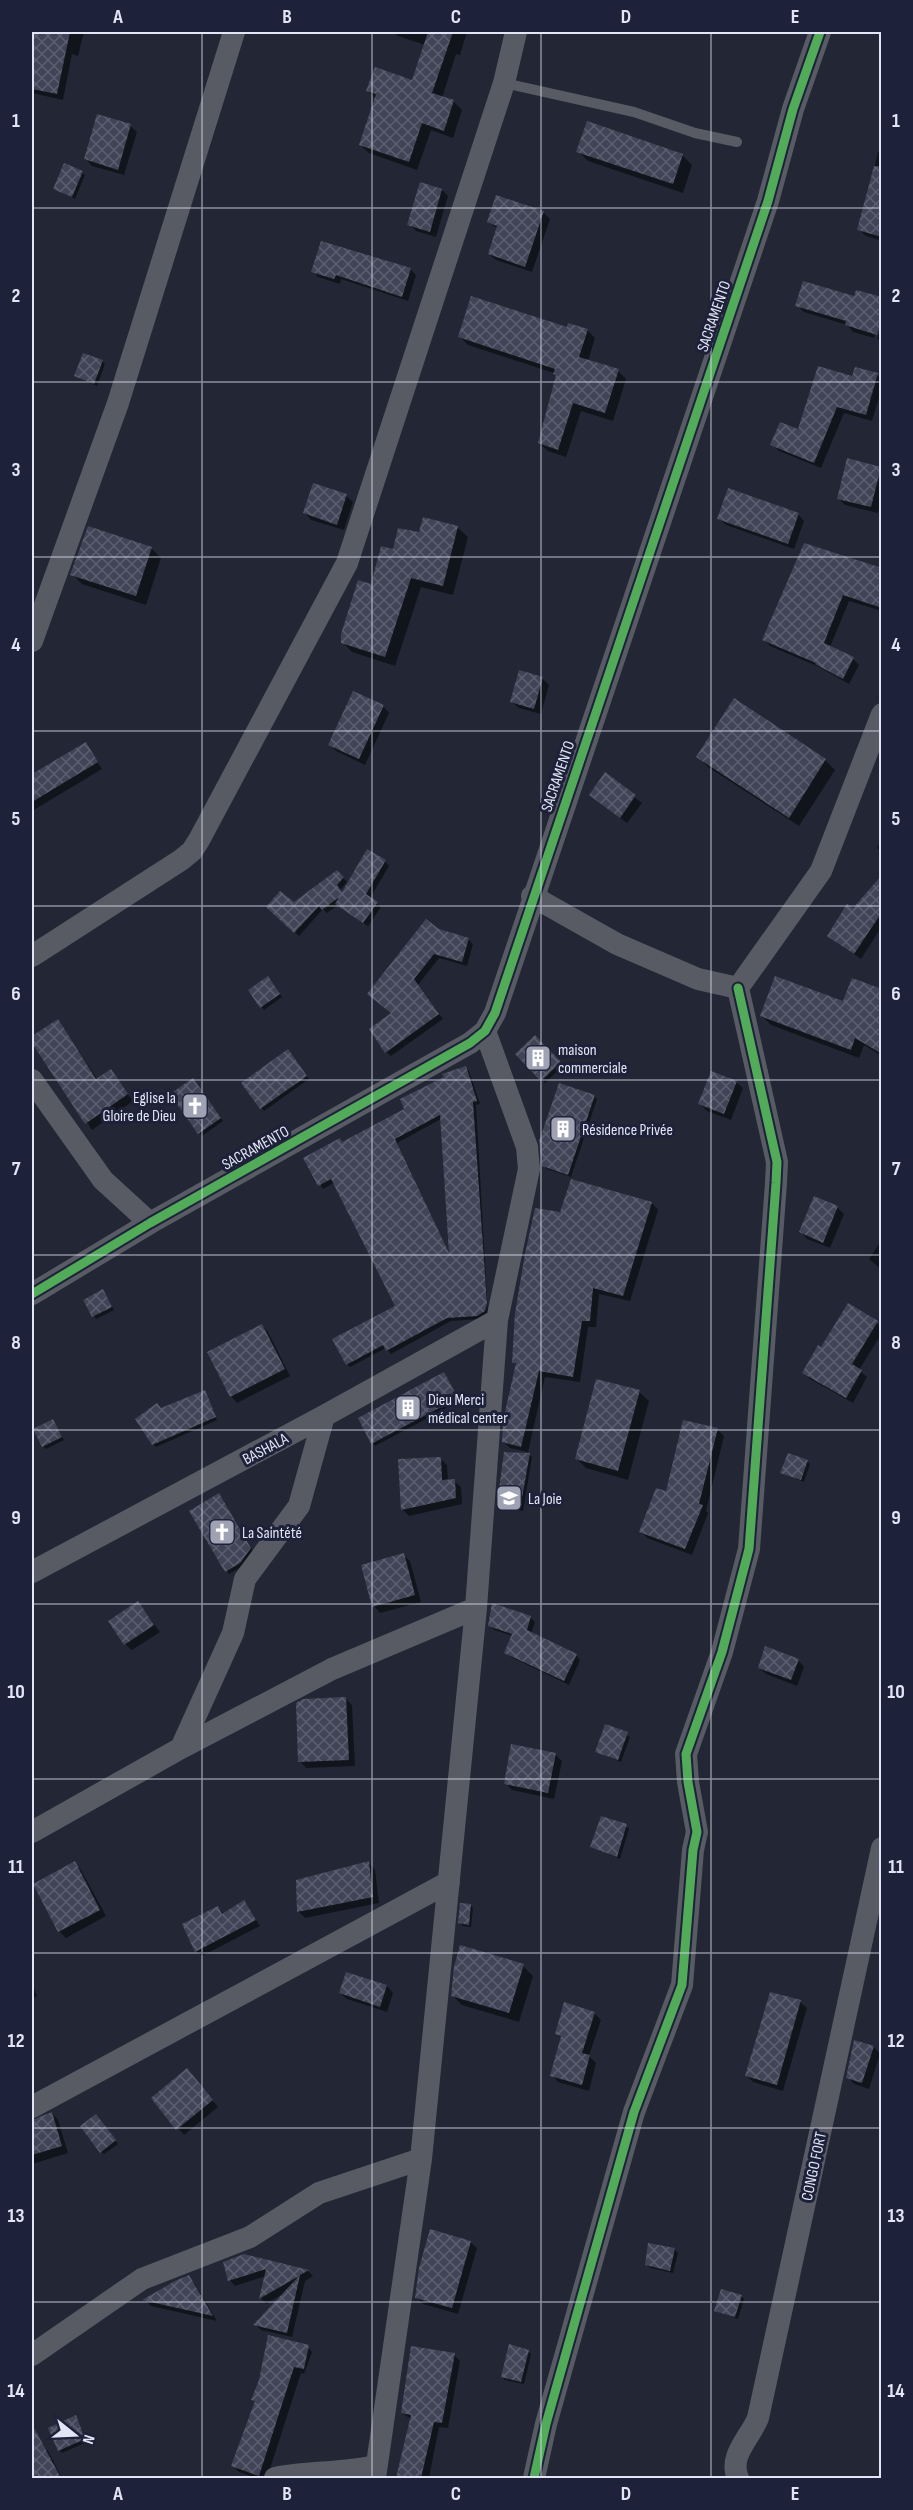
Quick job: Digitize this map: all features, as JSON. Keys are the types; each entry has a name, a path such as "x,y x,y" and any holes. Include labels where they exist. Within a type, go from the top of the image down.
{"street":[{"path":"32,641 118,403 234,32"},
{"path":"32,956 192,852 347,563 504,83 516,32"},
{"name":"SACRAMENTO","path":"32,1294 150,1223 470,1043 485,1031 495,1013 532,896 768,201 793,109 820,32"},
{"path":"534,2478 546,2424 634,2112 682,1985 693,1850 697,1832 688,1782 686,1754 722,1652 749,1549 777,1162 738,988 821,871 882,714"},
{"path":"532,896 617,944 698,979 738,988"},
{"path":"275,2478 302,2473 375,2472 421,2159 476,1608 497,1320 529,1169 529,1159 485,1031"},
{"path":"32,1080 103,1180 150,1223"},
{"name":"BASHALA","path":"32,1572 324,1416 497,1320"},
{"path":"181,1748 233,1633 245,1579 299,1506 324,1416"},
{"path":"32,1832 181,1748 332,1669 476,1608"},
{"name":"CONGO FORT","path":"738,2478 735,2472 736,2459 758,2418 882,1848"},
{"path":"32,2107 449,1882"},
{"path":"32,2355 142,2279 250,2237 319,2193 421,2159"}],"lane":[{"path":"504,83 634,111 695,134 737,142"}],"building":[{"path":"32,32 70,32 57,94 32,89"},
{"path":"428,32 453,32 432,93 454,100 444,131 422,123 409,162 359,145 376,94 366,91 375,67 412,80"},
{"path":"97,114 131,124 118,170 84,159"},
{"path":"587,121 683,154 673,184 576,152"},
{"path":"64,163 83,171 72,197 53,189"},
{"path":"874,166 882,167 882,237 857,230"},
{"path":"420,182 442,189 430,232 407,225"},
{"path":"496,195 544,211 525,267 488,254 497,226 487,222"},
{"path":"321,241 411,268 402,297 336,275 334,279 311,272"},
{"path":"803,281 854,296 856,290 882,297 882,318 877,335 845,325 846,321 795,306"},
{"path":"471,296 567,327 568,323 588,329 579,357 619,369 605,413 573,403 558,450 538,443 556,375 553,374 555,369 458,337"},
{"path":"83,353 103,360 94,384 74,376"},
{"path":"818,366 852,376 855,367 878,373 866,415 837,407 814,463 770,445 780,422 798,429"},
{"path":"847,458 881,467 871,507 837,499"},
{"path":"313,483 347,494 337,525 303,513"},
{"path":"728,488 799,513 788,544 717,519"},
{"path":"423,517 458,526 443,586 411,578 385,657 341,643 341,634 358,580 371,584 381,546 393,549 398,528 419,532"},
{"path":"88,526 152,547 136,596 70,575"},
{"path":"804,543 882,568 882,608 843,595 824,643 854,657 843,679 816,663 762,640"},
{"path":"519,670 543,677 534,709 510,702"},
{"path":"353,691 384,705 359,759 328,745"},
{"path":"734,698 826,759 789,818 696,757"},
{"path":"86,742 98,762 32,802 32,774"},
{"path":"605,772 636,795 620,818 589,795"},
{"path":"367,849 386,860 366,894 378,902 363,923 335,904 339,897 322,910 319,906 294,933 266,907 280,891 294,902 337,870 344,877 337,885 342,892"},
{"path":"882,875 882,912 854,954 827,936 847,904 853,908"},
{"path":"426,919 439,929 469,938 462,962 434,954 414,979 439,1014 385,1053 369,1029 391,1013 367,994"},
{"path":"268,976 280,994 260,1008 248,990"},
{"path":"775,976 843,1001 852,978 882,989 882,1054 855,1038 851,1050 760,1016"},
{"path":"58,1019 96,1079 111,1069 128,1094 85,1124 32,1043 32,1036"},
{"name":"maison commerciale","path":"535,1035 561,1062 541,1081 515,1054"},
{"path":"288,1049 307,1076 260,1109 241,1083"},
{"path":"466,1066 477,1101 473,1102 487,1304 485,1311 477,1316 447,1318 386,1351 383,1345 346,1365 332,1339 395,1306 331,1179 318,1186 303,1158 340,1138 342,1142 404,1109 400,1099 444,1077 442,1074","holes":["440,1115 449,1253 395,1139"]},
{"path":"711,1071 737,1081 724,1114 698,1104"},
{"name":"Eglise la Gloire de Dieu","path":"193,1078 221,1118 198,1134 170,1094"},
{"name":"Résidence Privée","path":"559,1083 595,1095 568,1175 542,1166 539,1141"},
{"path":"571,1179 652,1202 623,1296 593,1288 590,1321 582,1321 573,1377 539,1371 521,1447 502,1442 503,1421 516,1363 512,1363 515,1313 525,1254 535,1208 560,1212"},
{"path":"814,1196 838,1206 823,1243 799,1232"},
{"path":"103,1289 112,1307 92,1317 83,1300"},
{"path":"848,1303 878,1321 852,1364 862,1370 846,1398 802,1373 818,1345 821,1347"},
{"path":"262,1324 285,1369 230,1397 207,1352"},
{"name":"Dieu Merci médical center","path":"444,1372 458,1398 371,1444 358,1418"},
{"path":"596,1379 640,1390 618,1471 575,1459"},
{"path":"205,1390 216,1417 152,1445 135,1419 157,1403 161,1408"},
{"path":"53,1419 62,1437 42,1447 33,1429"},
{"path":"683,1420 718,1428 699,1504 703,1505 685,1549 639,1532 656,1488 666,1491"},
{"path":"504,1452 530,1453 520,1509 497,1505"},
{"path":"788,1453 808,1460 801,1480 780,1473"},
{"path":"441,1457 442,1480 455,1479 456,1498 401,1510 398,1459"},
{"name":"La Saintété","path":"219,1493 251,1548 240,1563 225,1572 189,1511"},
{"path":"404,1553 415,1595 372,1607 361,1565"},
{"path":"138,1601 154,1625 124,1645 108,1621"},
{"path":"492,1603 531,1616 527,1630 577,1654 564,1681 504,1653 512,1634 488,1626"},
{"path":"765,1646 799,1659 791,1680 758,1668"},
{"path":"346,1697 349,1760 298,1762 296,1703 303,1699"},
{"path":"605,1724 628,1732 618,1760 595,1752"},
{"path":"511,1744 556,1753 548,1793 504,1784"},
{"path":"601,1816 627,1824 617,1857 590,1847"},
{"path":"75,1861 100,1910 58,1932 33,1884"},
{"path":"369,1861 373,1897 297,1912 296,1880"},
{"path":"244,1900 256,1920 195,1952 182,1924 218,1906 222,1914"},
{"path":"460,1903 471,1904 469,1925 458,1923"},
{"path":"460,1945 524,1964 509,2013 451,1996 454,1967"},
{"path":"346,1972 387,1985 380,2007 339,1993"},
{"path":"770,1992 801,2000 777,2085 745,2076"},
{"path":"564,2002 595,2012 582,2053 590,2055 582,2085 550,2076 561,2036 555,2034"},
{"path":"854,2040 874,2046 862,2083 846,2078"},
{"path":"187,2068 213,2100 176,2130 151,2098"},
{"path":"52,2112 62,2146 32,2155 32,2120"},
{"path":"96,2114 116,2140 100,2153 80,2126"},
{"path":"430,2229 471,2241 452,2308 415,2298 419,2268"},
{"path":"648,2243 675,2248 670,2271 645,2265"},
{"path":"244,2254 309,2270 300,2275 287,2333 253,2325 299,2276 259,2299 266,2269 228,2281 223,2262"},
{"path":"189,2275 213,2316 142,2300 175,2281"},
{"path":"721,2289 742,2295 735,2317 714,2311"},
{"path":"268,2335 309,2345 304,2369 294,2367 259,2476 231,2466 255,2401 251,2400 259,2380"},
{"path":"509,2344 529,2350 521,2382 501,2377"},
{"path":"411,2346 455,2353 442,2423 434,2422 421,2478 396,2478 411,2415 401,2413"},
{"path":"76,2415 85,2439 58,2451 48,2428"},
{"path":"32,2424 61,2478 32,2478"}],"cycle path":[{"path":"32,1294 150,1223 470,1043 485,1031 495,1013 768,201 793,109 820,32"},
{"path":"534,2478 546,2424 634,2112 682,1985 693,1850 697,1832 688,1782 686,1754 722,1652 749,1549 777,1162 738,988"}],"place":[{"name":"maison commerciale","path":"538,1058"},
{"name":"Eglise la Gloire de Dieu","path":"195,1106"},
{"name":"Résidence Privée","path":"563,1129"},
{"name":"Dieu Merci médical center","path":"408,1408"},
{"name":"La Joie","path":"509,1498"},
{"name":"La Saintété","path":"222,1532"}]}
